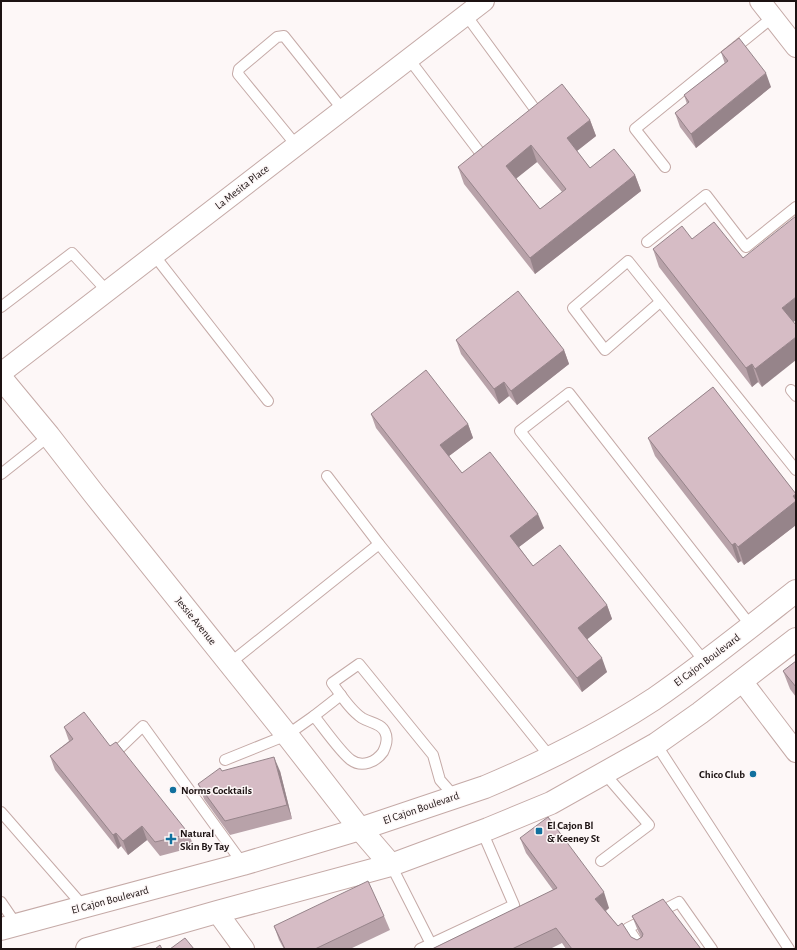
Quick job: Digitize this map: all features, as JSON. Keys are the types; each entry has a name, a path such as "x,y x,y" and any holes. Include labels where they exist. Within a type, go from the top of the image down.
{"main road":[{"name":"Jessie Avenue","path":"1,378 230,663 360,829 391,865"},
{"name":"El Cajon Boulevard","path":"9,927 243,864 360,829 485,787 551,758 600,732 653,699 705,662 796,591"},
{"path":"88,949 391,865 551,803 656,744 742,682 796,639"}],"street":[{"name":"La Mesita Place","path":"1,373 484,1"},
{"path":"760,1 796,47"},
{"path":"742,682 796,752"},
{"path":"217,912 244,949"}],"lane":[{"path":"466,15 537,112"},
{"path":"665,168 635,129 773,17"},
{"path":"296,145 238,74 239,68 278,37 284,36 343,110"},
{"path":"409,59 481,154"},
{"path":"647,242 706,195 746,247 796,207"},
{"path":"1,307 72,253 107,291"},
{"path":"154,255 268,401"},
{"path":"660,302 605,350 573,308 628,262 796,470"},
{"path":"705,662 520,431 569,393 751,626"},
{"path":"1,474 49,436"},
{"path":"327,476 379,544 551,758"},
{"path":"230,663 379,544"},
{"path":"314,716 350,759 360,763 367,763 380,756 385,749 386,732 382,727 356,713 332,684 359,664 433,756 440,780 455,797"},
{"path":"225,760 287,735 341,695"},
{"path":"117,751 143,726 243,864"},
{"path":"656,744 789,949"},
{"path":"601,861 648,825 605,774"},
{"path":"1,812 84,907"},
{"path":"420,949 514,905 482,831"},
{"path":"391,865 431,944"},
{"path":"1,902 9,927"},
{"path":"642,949 628,928 679,902 712,949"}],"building":[{"path":"739,38 766,73 691,134 675,113 689,102 684,95 728,61 721,52"},
{"path":"562,84 590,120 567,138 590,168 614,149 635,175 530,258 458,167","holes":["531,145 566,189 540,209 506,166"]},
{"path":"796,216 796,297 782,308 796,325 796,337 755,369 752,364 746,368 653,249 682,226 692,239 714,222 743,258"},
{"path":"518,291 564,350 511,391 504,382 494,389 456,340"},
{"path":"426,370 468,424 440,445 462,473 490,452 538,514 510,536 533,566 560,545 607,605 578,628 602,658 577,678 371,414"},
{"path":"713,387 796,494 793,496 796,501 738,547 735,543 732,545 648,438"},
{"path":"796,661 796,687 783,671"},
{"path":"84,712 110,746 116,742 189,834 155,842 142,826 123,841 116,833 113,835 50,756 73,739 64,727"},
{"path":"274,757 287,805 225,821 198,784 220,768 222,771"},
{"path":"548,817 604,892 595,899 618,926 622,923 631,937 637,940 642,937 643,934 632,916 663,899 701,949 572,949 556,928 512,949 432,949 557,888 520,838"},
{"path":"368,881 384,916 315,949 285,949 274,926"},
{"path":"185,938 194,949 170,949"},
{"path":"160,945 162,949 155,949"}],"place":[{"name":"Chico Club","path":"753,774"},
{"name":"Norms Cocktails","path":"173,790"},
{"name":"El Cajon Bl & Keeney St","path":"539,831"},
{"name":"Natural Skin By Tay","path":"171,839"}]}
